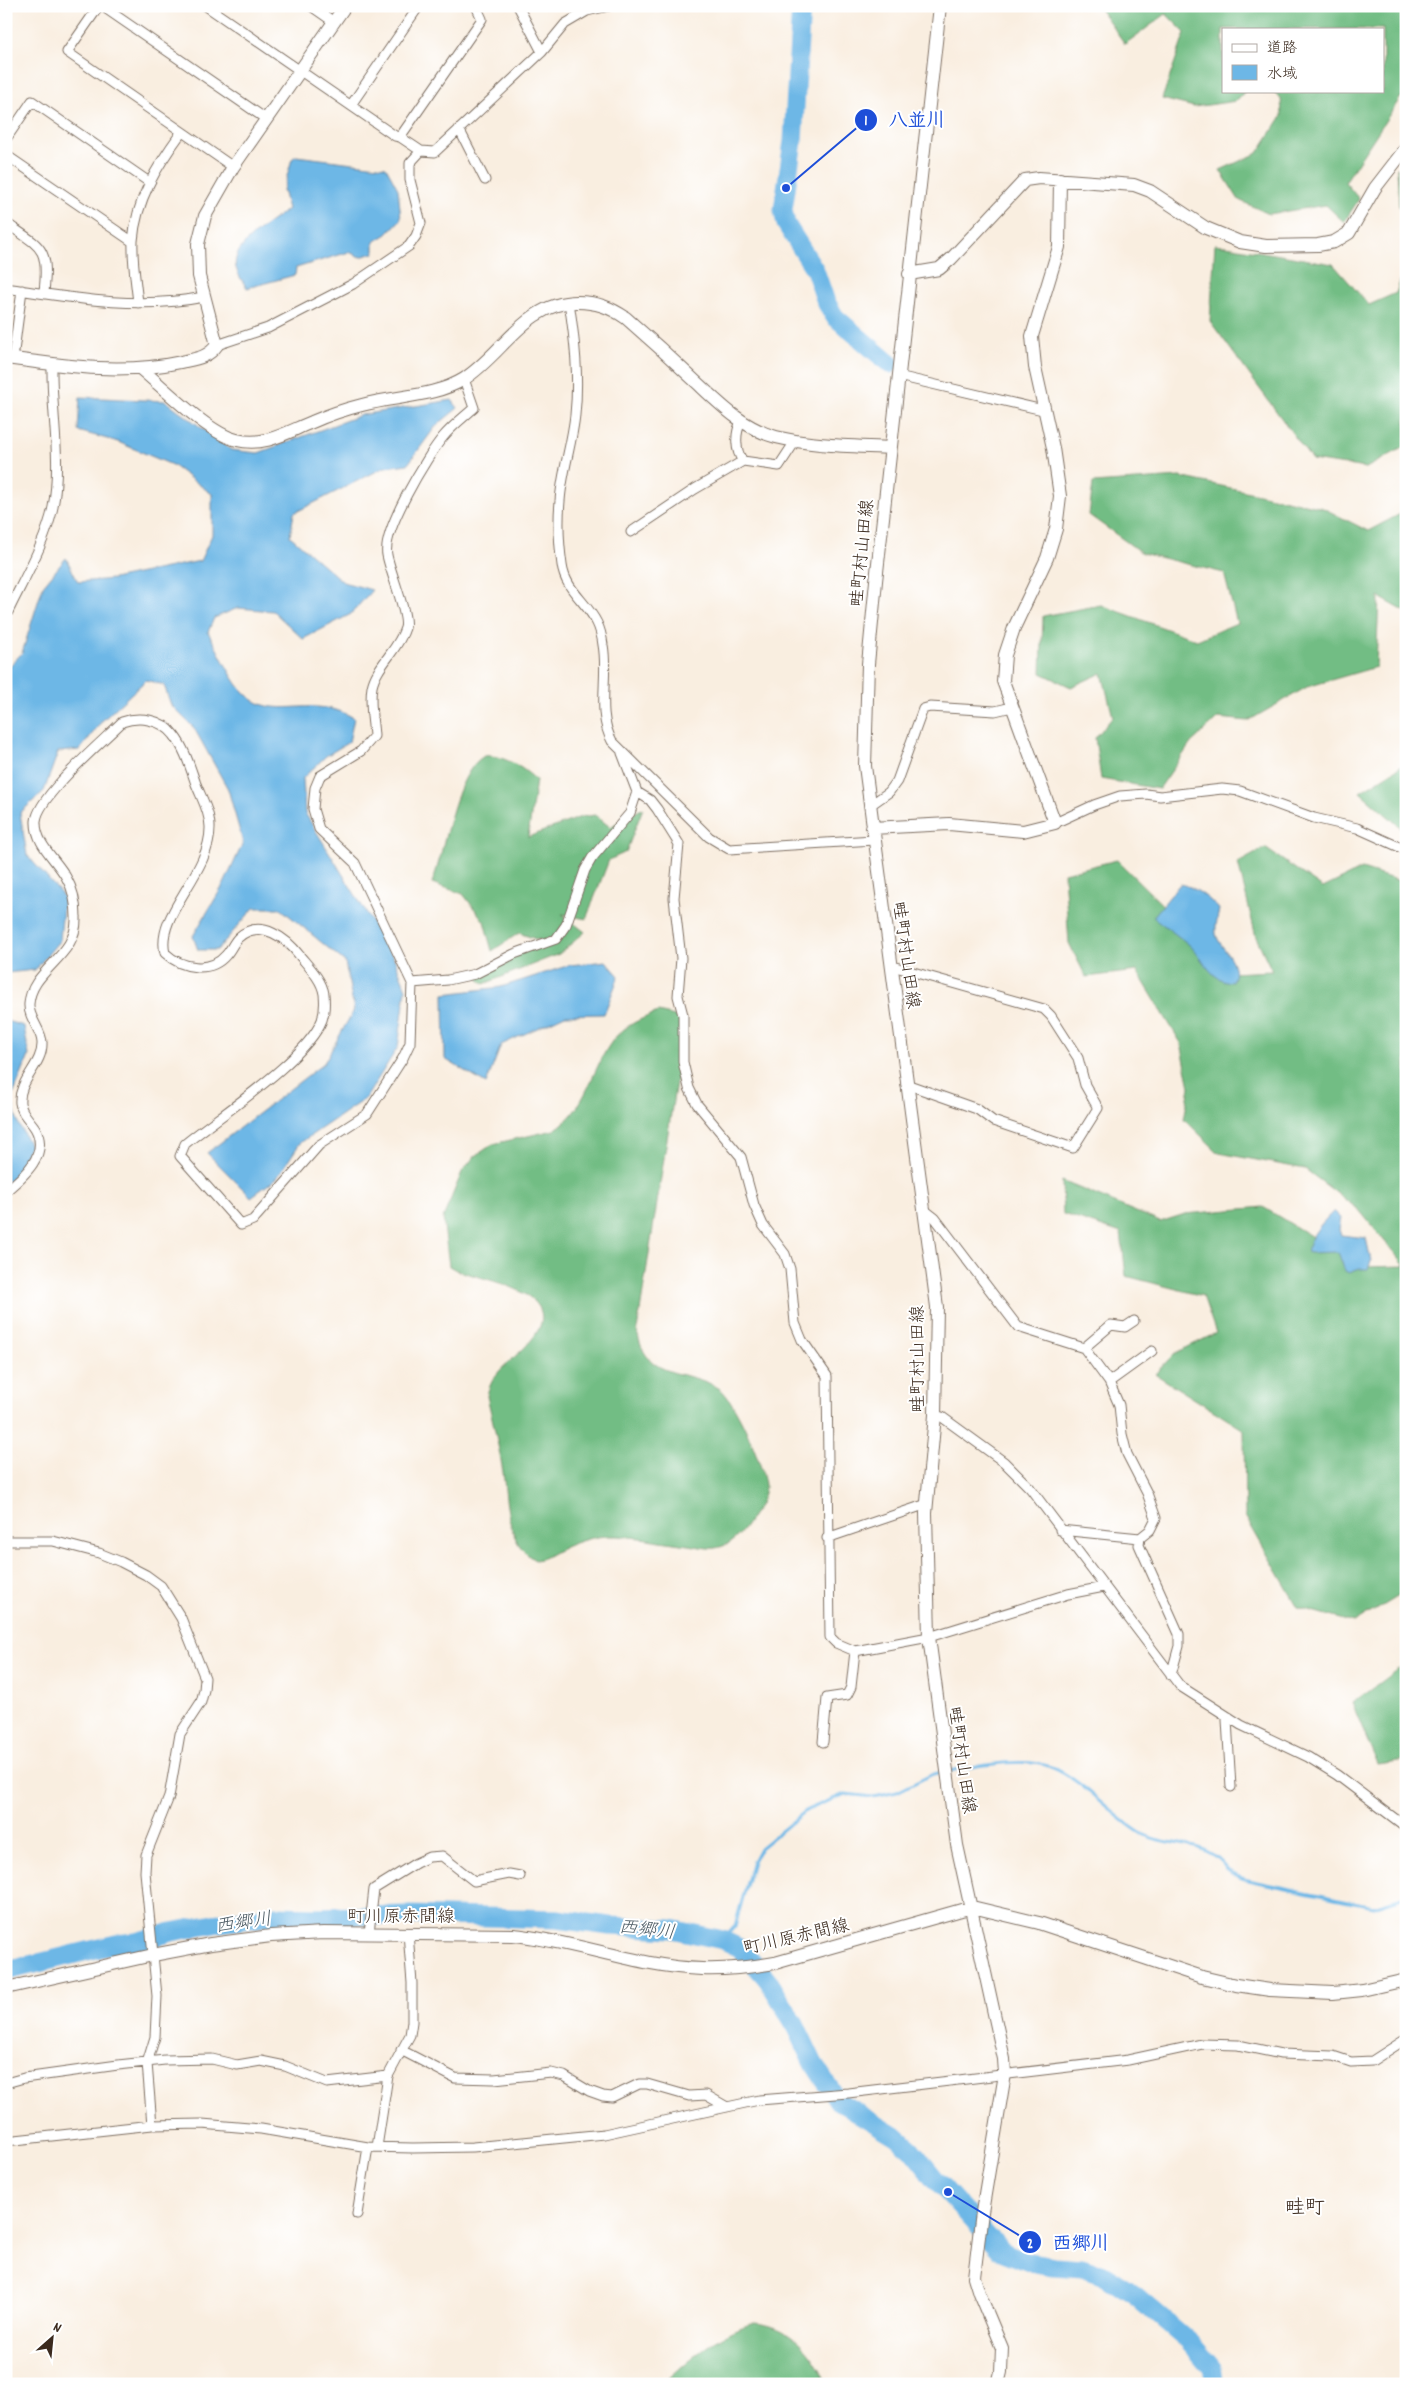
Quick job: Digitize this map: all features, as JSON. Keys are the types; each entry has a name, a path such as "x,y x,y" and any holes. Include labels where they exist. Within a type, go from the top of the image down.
{"street":[{"path":"233,168 180,133 67,52 100,6 266,119"},
{"path":"206,6 421,151 435,152 542,52 565,24 587,10 609,6"},
{"path":"312,6 334,22"},
{"path":"217,345 204,297 198,255 201,232 213,199 345,6"},
{"path":"351,105 420,6"},
{"path":"400,137 482,19 476,6"},
{"path":"518,6 542,52"},
{"name":"畦町村山田線","path":"940,6 909,274 868,664 865,766 906,1084 926,1211 936,1307 935,1415 927,1504 929,1637 958,1845 1004,2059 1005,2074 982,2212 974,2277 979,2294 1002,2348 998,2384"},
{"path":"6,139 32,101 149,182"},
{"path":"459,129 485,180"},
{"path":"138,303 133,242 139,209 149,182 159,163 180,133"},
{"path":"909,274 939,269 951,260 1025,180 1039,178 1134,185 1150,191 1206,228 1240,242 1266,246 1318,245 1334,242 1349,233 1375,188 1406,148"},
{"path":"22,290 10,359 93,370 141,369 207,356 217,345 268,328 353,284 409,246 416,236 421,223 410,180 410,164 421,151"},
{"path":"6,155 133,242"},
{"path":"1055,822 1003,681 1005,655 1014,628 1048,558 1056,529 1060,496 1053,448 1034,367 1032,336 1037,313 1056,262 1060,179"},
{"path":"6,223 42,251 47,266 44,292"},
{"path":"6,288 108,302 180,302 204,297"},
{"path":"141,369 214,429 236,440 259,443 362,405 448,386 464,379 484,364 535,314 555,305 569,302 604,305 626,318 741,422 776,437 890,448"},
{"path":"569,302 577,356 575,414 560,501 559,527 562,568 574,594 597,622 601,633 604,662 605,729 622,753 709,838 729,849 949,824 1024,831 1055,822 1120,796 1146,794 1160,796 1222,789 1240,791 1314,818 1357,828 1406,850"},
{"path":"6,616 49,522 53,505 57,467 51,399 52,365"},
{"path":"898,376 1043,410"},
{"path":"6,1191 29,1170 38,1154 40,1142 36,1130 24,1114 20,1103 21,1091 40,1056 43,1042 28,1006 30,993 36,982 66,951 73,936 76,919 72,890 66,877 45,850 38,834 36,821 40,808 48,796 122,722 135,718 148,719 173,733 207,810 210,826 209,844 203,862 163,936 165,953 182,965 206,967 218,963 239,937 256,930 267,930 280,935 292,945 314,973 323,990 325,1005 321,1021 314,1034 279,1072 185,1144 180,1156 241,1225 253,1220 320,1145 367,1114 403,1058 410,1043 412,984 355,863 319,828 314,809 315,788 320,776 362,750 374,736 371,704 372,685 406,628 406,614 395,589 386,552 398,510 420,472 444,436 474,408 464,379"},
{"path":"741,422 736,430 739,456 743,461"},
{"path":"631,532 695,488 743,461 779,466 796,440"},
{"path":"869,806 889,792 897,781 923,709 930,707 996,711 1012,707"},
{"path":"622,753 637,792 650,800 678,844 674,898 681,958 678,996 683,1016 683,1062 689,1088 697,1104 742,1157 754,1206 764,1225 785,1254 795,1323 802,1340 827,1376 827,1538 830,1637 836,1643 855,1652 929,1637 1061,1596 1104,1588"},
{"path":"412,984 467,976 514,954 556,939 566,925 585,870 592,858 630,812 637,792"},
{"path":"892,966 1044,1009 1051,1016 1078,1058 1085,1085 1098,1108 1073,1148 993,1121 977,1109 906,1084"},
{"path":"926,1211 935,1218 1018,1327 1084,1348 1109,1382 1120,1405 1122,1434 1127,1454 1147,1493 1156,1518 1150,1530 1140,1538 1139,1545 1179,1634 1179,1646 1171,1675"},
{"path":"1084,1348 1110,1326 1125,1326 1134,1321"},
{"path":"1109,1382 1152,1351"},
{"path":"935,1415 942,1417 1004,1462 1030,1488 1171,1675 1191,1694 1229,1717 1337,1775 1406,1827"},
{"path":"827,1538 927,1504"},
{"path":"1060,1530 1140,1538"},
{"path":"6,1541 53,1540 99,1553 146,1575 161,1586 181,1618 205,1678 201,1702 180,1734 169,1797 146,1855 145,1872 157,1996 155,2037 148,2063 152,2125"},
{"path":"823,1742 827,1698 847,1696 851,1687 855,1652"},
{"path":"1229,1717 1227,1720 1231,1787"},
{"path":"369,1933 374,1889 429,1857 442,1856 474,1881 509,1874 520,1876"},
{"name":"町川原赤間線","path":"6,1988 153,1949 271,1936 369,1933 512,1934 544,1938 674,1966 702,1970 737,1968 775,1963 972,1907 1039,1923 1202,1977 1236,1985 1270,1990 1333,1993 1362,1990 1406,1980"},
{"path":"357,2214 388,2076 410,2036 413,2008 408,1933"},
{"path":"6,2140 152,2125 202,2124 237,2126 372,2147 473,2147 604,2134 759,2100 845,2093 1128,2060 1202,2044 1238,2045 1281,2054 1333,2056 1351,2062 1372,2061 1406,2039"},
{"path":"402,2050 455,2078 494,2079 551,2073 564,2076 589,2091 603,2096 612,2097 639,2084 648,2084 689,2096 706,2095 727,2108"},
{"path":"6,2083 24,2078 148,2063 212,2059 237,2065 261,2060 285,2066 327,2083 388,2076"}],"green space":[{"path":"1098,6 1406,6 1406,97 1401,97 1345,182 1359,199 1344,222 1326,205 1269,214 1239,200 1220,170 1258,153 1282,116 1281,98 1272,92 1384,92 1384,28 1222,28 1222,92 1244,92 1236,101 1194,107 1162,99 1185,33 1166,14 1125,44"},
{"path":"1397,168 1406,171 1406,237 1399,205"},
{"path":"1215,244 1333,264 1369,305 1396,293 1406,265 1406,446 1366,468 1312,460 1210,321"},
{"path":"1180,477 1323,508 1368,531 1406,511 1406,612 1379,597 1376,667 1307,687 1248,721 1218,718 1191,743 1159,789 1101,779 1095,738 1113,717 1102,673 1071,687 1041,673 1043,616 1101,605 1197,640 1237,623 1224,573 1142,553 1089,515 1093,483"},
{"path":"484,756 498,757 512,763 536,780 528,837 581,817 595,815 610,827 643,808 626,852 609,860 586,919 562,914 585,932 559,954 484,984 473,974 541,941 519,933 492,951 484,921 463,894 432,883 458,795 474,765"},
{"path":"1406,763 1406,832 1360,792"},
{"path":"1265,848 1323,888 1362,869 1406,883 1406,1591 1354,1623 1298,1607 1245,1516 1244,1430 1155,1374 1174,1354 1216,1333 1203,1296 1126,1276 1121,1233 1063,1214 1062,1181 1160,1222 1185,1214 1263,1207 1362,1267 1405,1266 1359,1210 1305,1169 1219,1153 1184,1119 1190,1087 1181,1043 1137,971 1086,977 1069,943 1064,873 1117,860 1231,973 1272,971 1256,937 1238,863"},
{"path":"658,1012 675,1016 683,1025 681,1050 637,1330 641,1347 658,1366 707,1382 720,1389 726,1395 741,1419 755,1451 765,1487 759,1505 742,1531 728,1544 722,1546 709,1548 637,1538 606,1536 564,1547 535,1560 525,1553 513,1533 507,1508 496,1434 487,1396 489,1387 497,1374 526,1346 539,1328 542,1314 535,1302 523,1293 449,1266 443,1218 462,1172 474,1157 493,1144 554,1130 565,1122 574,1112 613,1040 628,1026"},
{"path":"1406,1663 1406,1761 1378,1765 1352,1703"},
{"path":"754,2323 778,2329 799,2342 815,2361 826,2384 663,2384 705,2348 729,2333"}],"water":[{"path":"296,156 386,167 398,189 401,219 387,234 374,242 374,253 360,257 349,252 296,268 295,275 247,288 236,268 239,251 263,227 288,209 283,190 292,159"},
{"path":"80,397 166,401 231,450 258,453 361,415 452,400 458,408 436,426 408,464 385,467 294,513 290,536 343,582 372,590 351,614 303,639 273,611 238,608 214,618 208,632 241,689 258,703 277,707 327,708 354,718 349,742 326,756 303,778 305,813 394,958 406,989 398,1047 366,1098 300,1143 277,1178 251,1197 207,1153 324,1063 354,1010 345,962 280,908 254,908 217,950 198,950 193,936 224,884 243,843 228,789 194,728 171,705 164,685 146,680 102,721 80,750 58,752 44,791 20,813 27,855 64,897 60,940 35,970 6,973 6,670 22,653 43,586 66,558 78,582 113,579 200,561 212,535 212,494 172,465 118,442 78,431"},
{"path":"1180,884 1191,887 1219,909 1216,934 1234,968 1232,982 1224,981 1212,973 1193,948 1153,917"},
{"path":"606,961 619,976 604,1014 565,1015 501,1045 486,1084 445,1059 444,994 501,987 570,965"},
{"path":"6,1021 24,1026 29,1056 11,1100 19,1125 30,1145 17,1174 6,1183"},
{"path":"1334,1211 1341,1218 1339,1230 1341,1235 1366,1238 1371,1261 1368,1269 1360,1269 1349,1273 1345,1271 1338,1252 1308,1253 1313,1237"}],"waterway":[{"path":"801,6 793,141 783,210 786,224 815,270 826,302 835,317 890,364"},
{"path":"950,1771 1001,1763 1041,1764 1051,1767 1074,1780 1139,1832 1156,1839 1191,1846 1208,1852 1216,1857 1233,1874 1247,1880 1373,1906 1406,1896"},
{"path":"723,1940 735,1926 753,1861 760,1848 807,1810 845,1794 873,1797 897,1792 933,1774 943,1772"},
{"name":"西郷川","path":"6,1971 116,1944 136,1942 172,1932 219,1923 276,1916 409,1915 557,1919 610,1926 672,1929 723,1940 740,1948 768,1980 797,2028 814,2064 838,2101 897,2137 911,2149 937,2181 1001,2251 1029,2262 1082,2268 1106,2276 1135,2295 1190,2342 1212,2368 1215,2384"}],"place":[{"name":"八並川","path":"786,188"},
{"name":"西郷川","path":"948,2192"}],"district":[{"name":"畦町","path":"1305,2206"}]}
